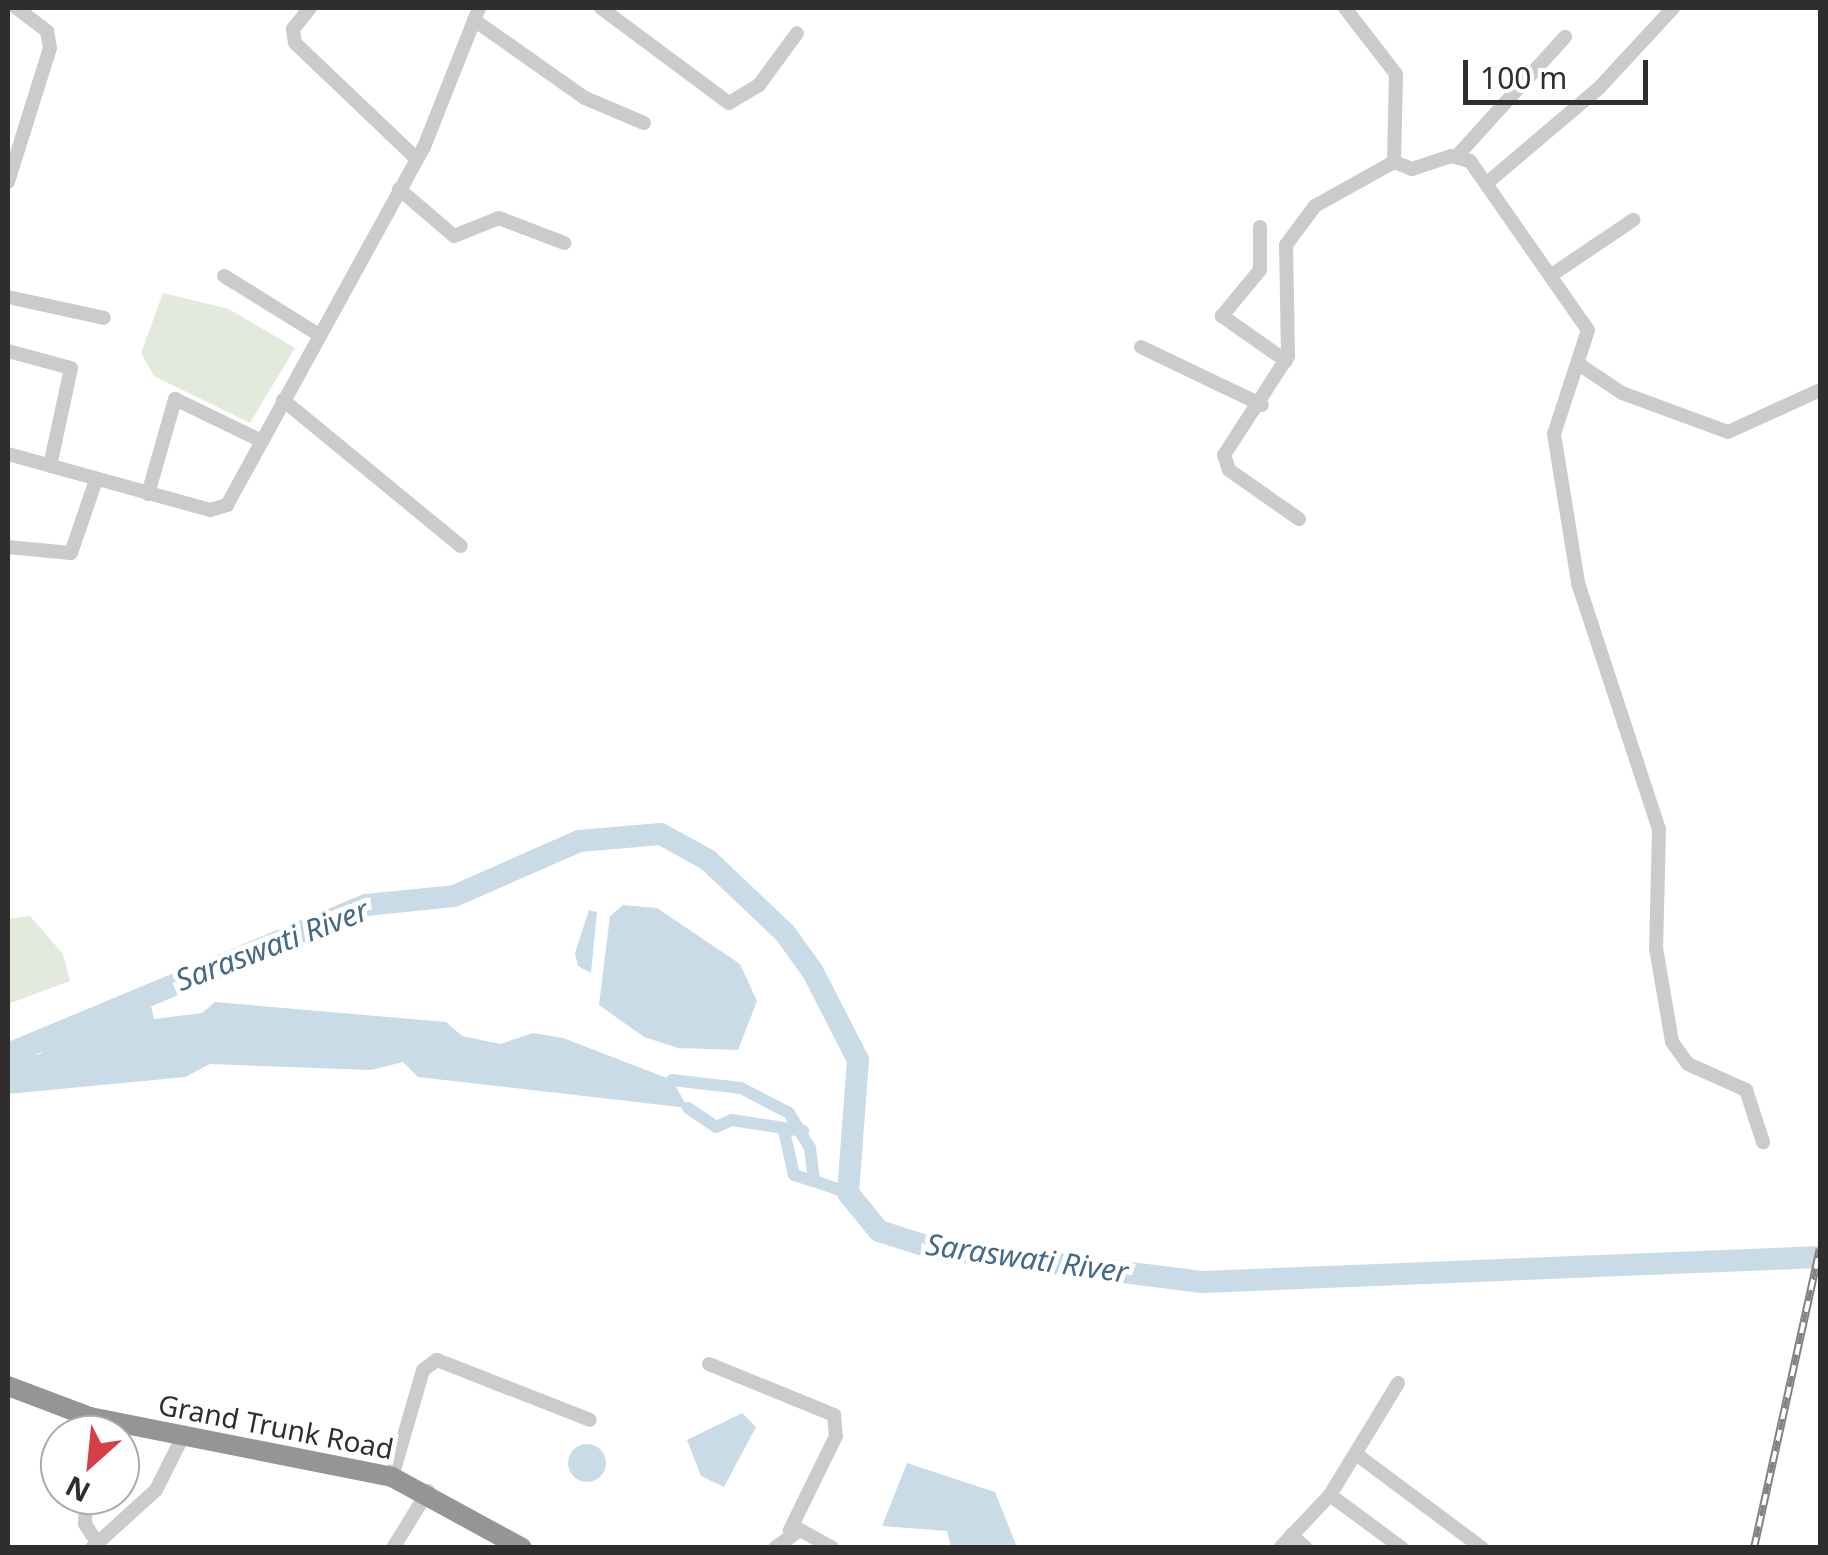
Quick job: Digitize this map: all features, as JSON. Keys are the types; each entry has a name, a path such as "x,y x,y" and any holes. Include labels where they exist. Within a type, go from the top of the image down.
{"highway":[{"name":"Grand Trunk Road","path":"8,1386 67,1415"},
{"name":"Grand Trunk Road","path":"140,1431 392,1476 428,1491 522,1548"}],"street":[{"path":"8,182 50,38 16,8"},
{"path":"310,8 293,29 295,43 417,159"},
{"path":"601,8 729,103 759,85 797,33"},
{"path":"1345,8 1396,74 1394,162"},
{"path":"1487,183 1599,88 1672,8"},
{"path":"8,454 219,510 262,441 316,333 417,159 476,14 586,98 644,123"},
{"path":"1394,162 1412,170 1457,156 1564,36"},
{"path":"8,128 22,136"},
{"path":"1457,156 1487,183 1588,330 1580,365 1560,407 1556,452 1578,584 1659,829 1656,948 1672,1042 1688,1064 1746,1090 1762,1142"},
{"path":"1299,519 1225,466 1227,450 1262,405 1286,361 1286,245 1314,206 1394,162"},
{"path":"399,189 454,236 504,218 564,243"},
{"path":"1553,274 1633,220"},
{"path":"1260,227 1260,270 1222,316 1286,361"},
{"path":"224,276 316,333"},
{"path":"8,297 104,318"},
{"path":"1141,347 1262,405"},
{"path":"8,351 71,368 50,466"},
{"path":"1580,365 1622,393 1728,432 1820,390"},
{"path":"148,494 175,399 262,441"},
{"path":"283,400 461,546"},
{"path":"8,547 70,552 96,480"},
{"path":"392,1476 422,1370 437,1360 590,1420"},
{"path":"709,1364 834,1415 836,1436 790,1530 775,1548"},
{"path":"1280,1548 1330,1495 1398,1382"},
{"path":"86,1515 94,1544 156,1490 182,1436"},
{"path":"1356,1454 1482,1548"},
{"path":"392,1548 428,1491"},
{"path":"1330,1495 1402,1548"},
{"path":"790,1530 832,1548"},
{"path":"1292,1535 1306,1548"}],"shaded area":[{"path":"163,293 229,309 295,348 250,423 154,376 141,353"},
{"path":"30,916 63,954 70,981 8,1004 8,919"}],"water":[{"path":"623,905 657,908 740,964 757,1001 738,1050 678,1048 644,1037 599,1005 610,916"},
{"path":"589,910 597,912 591,973 578,966 575,953"},
{"path":"148,993 154,1019 202,1013 215,1002 446,1022 462,1036 500,1044 533,1033 563,1038 672,1080 688,1108 418,1077 403,1062 371,1070 210,1064 185,1077 8,1094 8,1057 40,1054 75,1024"},
{"path":"742,1413 756,1427 724,1487 701,1476 687,1440"},
{"path":"587,1444 601,1449 606,1463 601,1477 587,1482 573,1477 568,1463 573,1449"},
{"path":"907,1463 995,1492 1017,1547 951,1547 947,1531 882,1526"}],"waterway":[{"name":"Saraswati River","path":"8,1054 366,905 454,896 579,841 661,834 708,860 785,933 813,972 858,1060 848,1193 879,1231 933,1248 1204,1282 1820,1257"},
{"path":"672,1080 741,1088 789,1113 810,1148 814,1181 848,1193"},
{"path":"688,1108 716,1127 732,1120 803,1131"},
{"path":"784,1131 794,1175 814,1181"}],"railway":[{"path":"1754,1548 1820,1249"}]}
